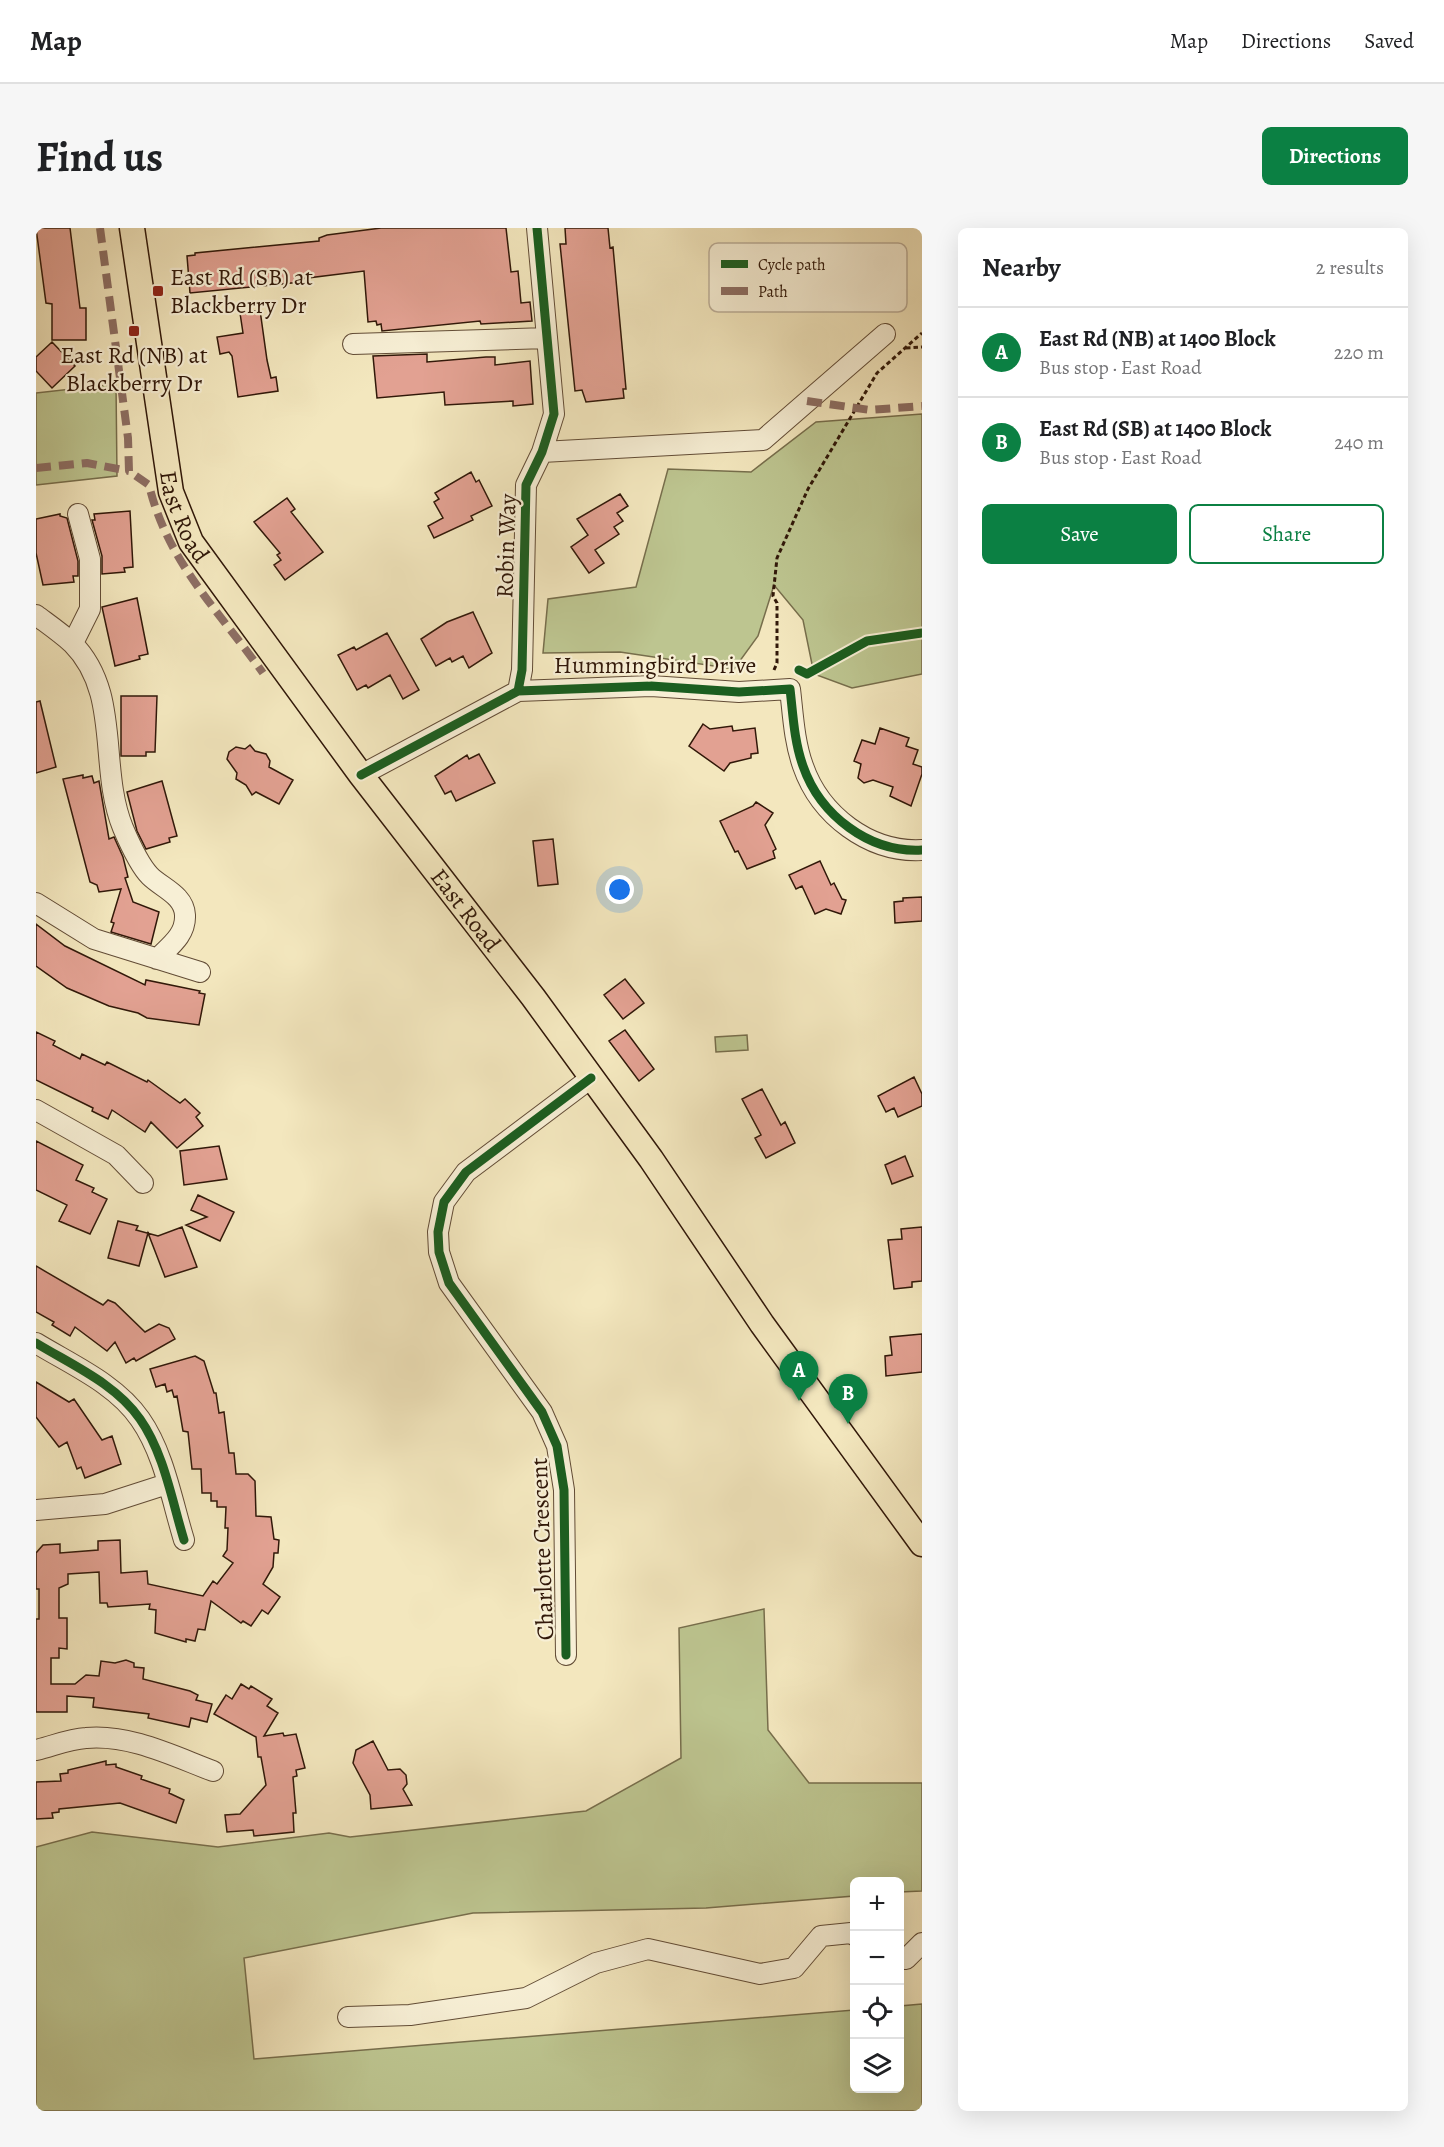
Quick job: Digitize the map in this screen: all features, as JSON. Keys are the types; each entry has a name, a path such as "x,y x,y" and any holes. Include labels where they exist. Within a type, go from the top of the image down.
{"main road":[{"name":"East Road","path":"132,228 171,492 191,542 361,775 533,997 651,1159 762,1324 922,1544"}],"street":[{"name":"Robin Way","path":"518,691 522,670 526,485 542,452 554,414 537,228"},
{"path":"542,452 763,440 885,334"},
{"path":"353,344 547,338"},
{"path":"72,644 90,609 90,559 78,514"},
{"path":"36,615 72,644 95,675 105,704 108,765 123,827 149,875 178,898 185,913 183,933 157,959"},
{"name":"Hummingbird Drive","path":"361,775 518,691 651,686 738,692 790,688 803,766 825,806 842,823 861,836 895,848 922,850"},
{"path":"36,903 94,939 200,972"},
{"name":"Charlotte Crescent","path":"566,1656 564,1490 558,1446 542,1412 450,1282 439,1252 438,1232 444,1202 466,1172 591,1078"},
{"path":"36,1110 116,1155 143,1183"},
{"path":"36,1343 109,1388 134,1411 153,1443 184,1540"},
{"path":"36,1510 105,1504 167,1484"},
{"path":"36,1750 75,1739 108,1737 129,1741 213,1771"},
{"path":"348,2017 410,2015 526,1998 596,1963 648,1949 760,1974 794,1968 821,1936 850,1933"},
{"path":"904,1958 906,1959 922,1943"}],"path":[{"path":"774,670 777,663 777,603 773,596 777,558 808,489 877,373 922,333"},
{"path":"904,348 922,347"}],"green space":[{"path":"116,384 117,476 36,485 36,393"},
{"path":"922,414 922,674 852,688 814,674 803,620 774,585 758,636 734,669 620,652 543,653 548,599 636,587 668,469 751,472 816,422"},
{"path":"747,1035 748,1050 716,1052 715,1037"},
{"path":"764,1609 768,1730 809,1783 922,1783 922,1891 904,1892 904,1877 850,1877 850,1896 706,1908 473,1913 244,1958 254,2059 850,2010 850,2093 904,2093 904,2006 922,2004 922,2111 36,2111 36,1847 92,1832 218,1847 329,1833 350,1837 586,1811 681,1758 679,1628"}],"building":[{"path":"36,228 70,228 80,308 86,308 86,340 52,340 52,304 46,303"},
{"path":"381,228 506,228 511,272 518,271 521,303 530,302 532,321 481,324 480,321 382,331 381,324 377,325 376,321 368,322 364,271 300,279 301,282 190,293 187,256 195,255 195,253 319,241 319,238 327,235"},
{"path":"565,228 608,228 610,248 613,247 626,389 623,389 624,398 586,402 582,390 575,391 560,244 566,244"},
{"path":"260,310 271,378 276,377 278,391 238,397 232,356 229,352 220,354 217,337 243,333 240,313"},
{"path":"52,342 75,366 52,388 36,371 36,357"},
{"path":"427,354 427,362 486,357 495,357 495,365 530,361 533,404 513,406 513,401 445,405 444,392 377,398 373,356"},
{"path":"471,472 476,482 479,480 492,506 471,516 473,520 434,538 428,526 443,518 434,502 439,499 435,493"},
{"path":"620,494 628,506 617,513 623,521 614,527 619,534 595,550 604,563 589,573 571,547 588,535 577,519"},
{"path":"287,498 295,509 291,512 323,552 285,580 274,565 281,560 277,555 280,553 254,522"},
{"path":"130,511 133,567 124,568 125,572 102,574 102,556 92,520 95,520 94,514"},
{"path":"60,514 67,518 78,561 78,576 73,576 74,582 43,585 36,553 36,519"},
{"path":"137,598 148,654 139,656 140,659 115,666 102,607"},
{"path":"473,612 492,653 469,668 463,656 452,662 450,658 436,666 421,639 447,622"},
{"path":"387,633 419,690 403,699 390,675 368,688 366,685 357,690 338,655 354,647 356,650"},
{"path":"121,696 157,696 155,752 146,752 146,756 121,756"},
{"path":"40,701 56,767 36,773 36,702"},
{"path":"703,724 710,729 732,726 733,731 755,728 758,753 751,754 751,758 730,763 724,771 689,746"},
{"path":"880,728 909,738 906,746 918,750 913,764 922,767 922,774 911,806 890,796 893,787 873,780 864,783 858,778 861,764 854,761 862,740 875,744"},
{"path":"250,745 255,751 266,754 270,761 269,767 293,780 279,804 256,792 252,795 246,785 236,779 237,773 227,759 229,752 236,747 245,749"},
{"path":"479,754 495,783 456,801 451,791 445,794 435,776 467,755 469,759"},
{"path":"83,775 83,778 92,776 94,783 99,781 109,839 114,837 123,857 128,877 125,878 133,902 159,912 151,944 111,932 114,923 111,922 121,889 99,892 97,885 90,882 63,779"},
{"path":"162,781 177,836 169,838 170,842 146,849 137,831 127,792"},
{"path":"756,802 773,813 765,825 776,849 773,851 775,858 747,869 738,851 735,852 720,821 753,806"},
{"path":"553,839 558,884 538,886 533,841"},
{"path":"820,861 831,885 834,883 842,899 846,900 841,914 826,909 815,914 802,886 796,889 789,875"},
{"path":"922,897 922,921 895,923 894,902 903,901 903,898"},
{"path":"36,924 65,946 145,985 146,980 205,994 199,1025 147,1018 138,1013 109,1006 67,988 36,966"},
{"path":"625,979 644,1003 623,1019 604,995"},
{"path":"625,1030 654,1069 639,1081 609,1041"},
{"path":"36,1032 55,1041 53,1045 80,1059 82,1054 105,1065 107,1062 147,1082 148,1080 180,1103 185,1099 200,1113 196,1117 203,1126 177,1148 151,1122 145,1132 112,1110 108,1119 92,1111 93,1108 36,1080"},
{"path":"914,1077 922,1094 922,1106 898,1117 894,1108 886,1112 878,1096"},
{"path":"762,1089 781,1125 785,1122 795,1143 766,1158 755,1138 761,1135 742,1099"},
{"path":"36,1141 83,1165 76,1180 94,1188 92,1192 107,1199 90,1234 59,1221 67,1205 36,1190"},
{"path":"219,1146 227,1179 184,1185 180,1151"},
{"path":"905,1156 913,1176 892,1184 885,1165"},
{"path":"198,1195 234,1212 220,1241 186,1225 207,1217 191,1210"},
{"path":"118,1221 138,1226 136,1230 148,1233 139,1266 108,1258"},
{"path":"182,1227 197,1267 165,1277 148,1233 158,1236"},
{"path":"922,1227 922,1281 912,1282 912,1287 894,1289 888,1240 902,1239 901,1229"},
{"path":"36,1266 103,1305 108,1300 115,1303 145,1332 159,1324 169,1328 175,1339 136,1361 134,1358 126,1363 115,1342 107,1351 75,1327 70,1336 52,1325 54,1322 36,1312"},
{"path":"922,1334 922,1372 886,1376 885,1356 892,1355 890,1337"},
{"path":"195,1356 204,1361 214,1393 216,1393 219,1413 224,1412 229,1453 234,1453 236,1474 248,1474 255,1481 256,1516 271,1517 274,1539 279,1540 278,1553 274,1553 273,1567 263,1584 280,1597 268,1614 262,1610 251,1626 243,1621 241,1623 211,1601 205,1630 198,1629 195,1641 186,1639 186,1642 155,1633 156,1610 149,1609 150,1604 108,1607 107,1603 100,1603 99,1572 68,1574 68,1584 59,1588 59,1618 67,1618 67,1649 59,1648 59,1658 51,1658 51,1684 75,1684 86,1675 99,1676 101,1661 115,1663 126,1660 134,1663 134,1667 144,1668 143,1679 190,1691 198,1695 196,1700 212,1704 207,1722 191,1718 189,1727 148,1718 149,1714 93,1707 94,1698 67,1696 67,1712 36,1712 36,1619 39,1619 39,1589 36,1589 36,1553 43,1545 60,1544 60,1553 98,1550 98,1541 120,1540 121,1573 147,1571 148,1584 203,1596 213,1581 217,1584 233,1563 223,1556 227,1550 226,1507 217,1507 217,1501 211,1501 211,1493 202,1493 201,1469 192,1469 188,1432 183,1431 177,1396 174,1397 172,1390 167,1392 165,1384 156,1387 150,1369"},
{"path":"36,1382 69,1402 74,1399 102,1440 112,1436 121,1464 85,1478 81,1467 77,1469 67,1442 59,1447 36,1417"},
{"path":"241,1684 249,1689 251,1686 272,1699 267,1706 278,1713 264,1736 283,1733 284,1736 296,1734 305,1768 296,1770 297,1776 293,1777 296,1813 293,1813 294,1832 254,1836 253,1830 227,1832 225,1815 240,1814 266,1785 261,1757 258,1757 256,1737 214,1714 226,1695 232,1699"},
{"path":"373,1741 388,1770 400,1769 406,1775 407,1784 403,1789 412,1805 371,1809 370,1795 353,1763 356,1750"},
{"path":"106,1761 106,1765 116,1764 116,1767 142,1776 141,1779 170,1789 169,1793 184,1800 176,1823 120,1803 59,1809 59,1812 52,1813 53,1818 36,1819 36,1782 61,1781 60,1774 68,1773 68,1770"}],"marked path":[{"path":"100,228 128,438 129,471 149,485 157,512 181,561 263,673"},
{"path":"807,401 870,410 922,406"},
{"path":"36,468 87,463 129,471"}],"cycle path":[{"path":"518,691 522,670 526,485 542,452 554,414 537,228"},
{"path":"799,670 807,674 867,641 922,633"},
{"path":"361,775 518,691 651,686 739,692 790,689 800,757 811,784 821,800 849,828 866,838 883,845 922,850"},
{"path":"566,1655 564,1490 557,1446 542,1412 449,1283 439,1252 438,1232 444,1202 466,1172 591,1078"},
{"path":"36,1343 106,1385 119,1395 140,1419 161,1462 184,1540"}],"place":[{"name":"East Rd (SB) at Blackberry Dr","path":"158,291"},
{"name":"East Rd (NB) at Blackberry Dr","path":"134,331"},
{"name":"East Rd (NB) at 1400 Block","path":"799,1401"},
{"name":"East Rd (SB) at 1400 Block","path":"848,1424"}]}
